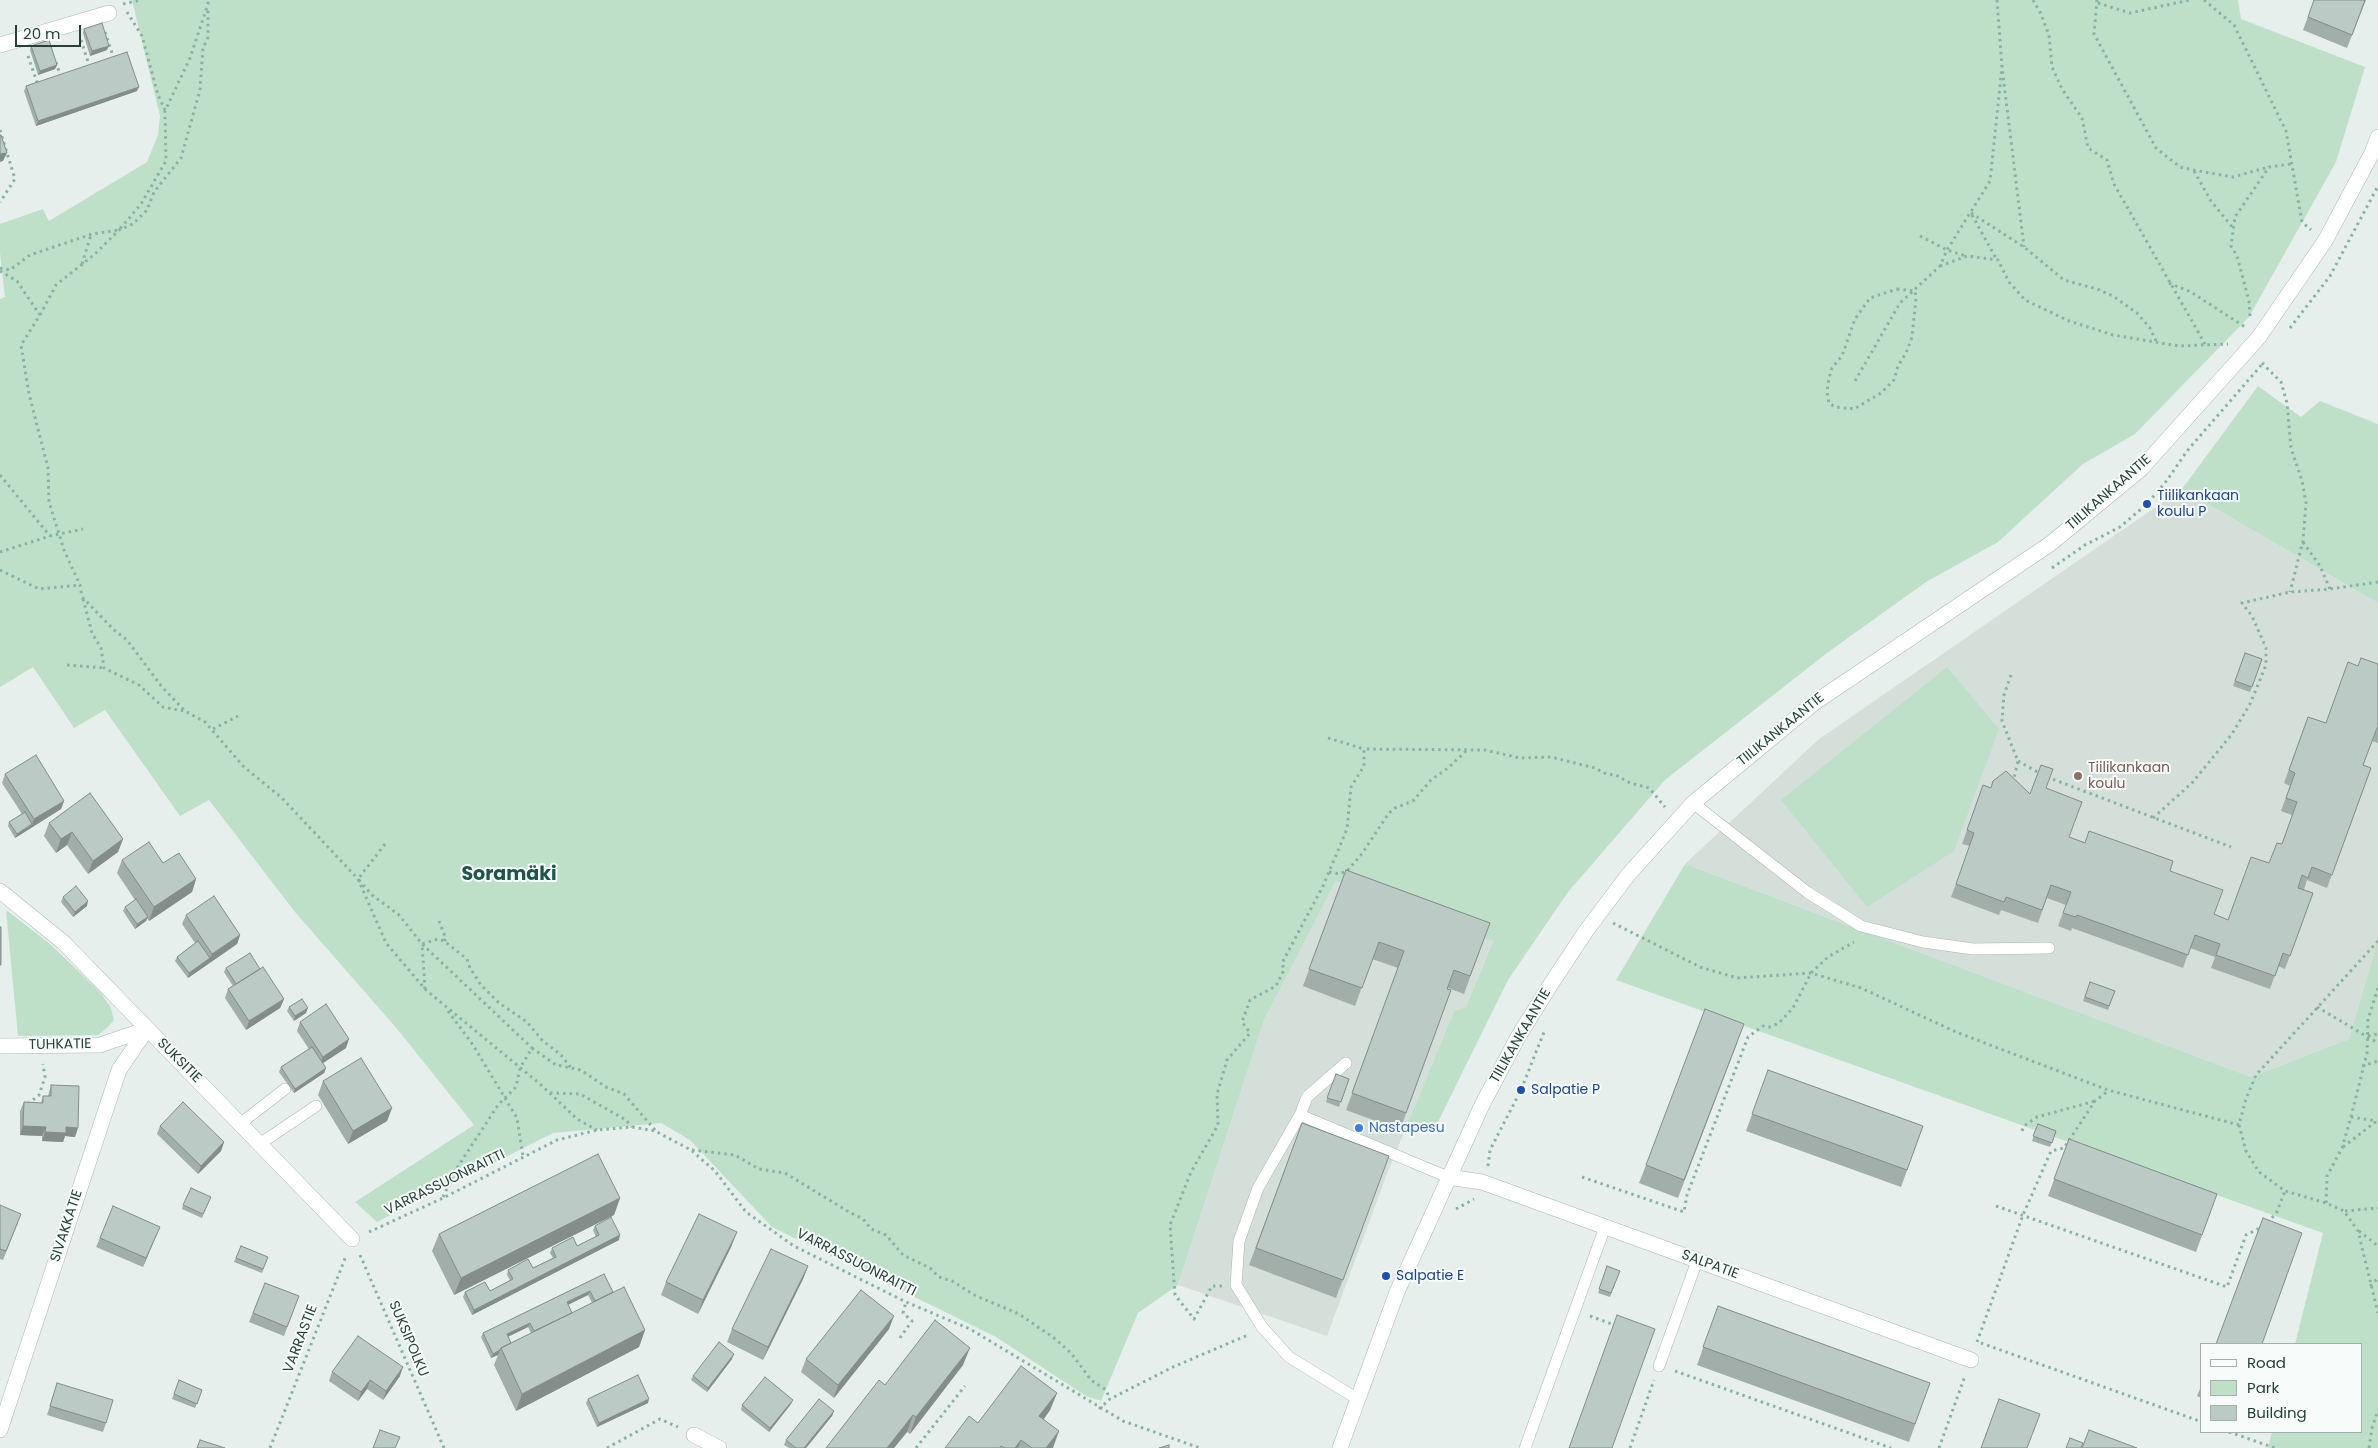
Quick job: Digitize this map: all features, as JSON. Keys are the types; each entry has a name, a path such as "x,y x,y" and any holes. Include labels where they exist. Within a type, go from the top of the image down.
{"street":[{"path":"0,44 104,14"},
{"name":"TIILIKANKAANTIE","path":"1340,1448 1356,1398 1405,1274 1486,1097 1518,1037 1551,984 1586,931 1628,876 1693,803 1814,702 2050,544 2141,469 2254,343 2325,241 2372,153 2378,137"},
{"name":"SUKSITIE","path":"0,891 63,942 261,1143 352,1239"},
{"name":"TUHKATIE","path":"0,1046 100,1045 147,1029"},
{"name":"SIVAKKATIE","path":"0,1430 119,1070 147,1029"},
{"name":"SALPATIE","path":"1448,1177 1482,1182 1971,1360"},
{"path":"694,1435 719,1448"}],"lane":[{"path":"1693,803 1807,892 1861,926 1878,932 1923,942 1973,949 2049,948"},
{"path":"1346,1063 1306,1097 1300,1115 1258,1188 1239,1241 1236,1285 1262,1327 1289,1357 1356,1398"},
{"path":"241,1123 285,1089"},
{"path":"261,1143 316,1106"},
{"path":"1300,1115 1448,1177"},
{"path":"1525,1448 1605,1227"},
{"path":"1659,1366 1697,1261"}],"path":[{"path":"114,60 104,14 122,4 141,0"},
{"path":"1997,0 2002,67 2024,247"},
{"path":"2033,0 2040,12 2048,35 2052,68 2062,89 2082,118 2088,148 2107,160 2114,184 2168,282 2205,344"},
{"path":"2190,0 2130,13 2097,2 2094,34 2156,148 2180,168 2233,177 2291,164"},
{"path":"2204,0 2234,25 2286,131 2302,222 2325,241"},
{"path":"165,111 190,58 208,2"},
{"path":"0,269 10,270 30,255 92,234 119,230 132,224 147,210 154,192 181,158 200,90 203,48 208,37 208,2"},
{"path":"104,668 100,648 92,633 80,585 64,550 49,502 48,468 29,394 21,345 56,285 81,266 119,230 141,204 166,162 165,111 158,95 142,36 122,4"},
{"path":"76,23 90,68"},
{"path":"45,32 61,78"},
{"path":"22,38 38,86"},
{"path":"1855,381 1900,304 1940,266 1947,250 1990,181 2002,67"},
{"path":"0,130 15,178 0,202"},
{"path":"2254,343 2250,323 2250,301 2237,256 2231,246 2235,217 2269,168"},
{"path":"2193,170 2211,201 2233,228"},
{"path":"2285,334 2330,276 2378,186"},
{"path":"1971,213 2024,247 2064,280 2097,288 2113,296 2137,314 2150,328 2156,342"},
{"path":"1971,213 2009,282 2025,300 2069,321 2113,335 2179,346 2254,343"},
{"path":"81,266 92,234"},
{"path":"1920,236 1947,250 1967,256 1998,260"},
{"path":"1940,266 1967,256"},
{"path":"0,269 17,281 40,315"},
{"path":"2168,282 2191,292 2245,326 2263,364 2282,382 2288,403 2291,448 2302,481 2306,503 2303,541 2290,592"},
{"path":"1897,289 1915,291 1912,337 1890,384 1867,403 1854,410 1846,410 1830,403 1828,392 1832,368 1842,356 1856,319 1866,302 1870,298 1897,289"},
{"path":"2048,570 2084,546 2120,527 2147,504 2168,479 2187,451 2268,356"},
{"path":"0,475 50,536"},
{"path":"0,552 50,536 83,529"},
{"path":"2303,541 2320,566 2330,590"},
{"path":"0,570 39,589 80,585"},
{"path":"2153,818 2192,782 2232,734 2250,704 2266,665 2266,648 2252,616 2242,604 2290,592 2330,590 2378,582"},
{"path":"82,597 114,630 127,640 162,686 185,711"},
{"path":"67,664 104,668 139,685 163,707 185,711 205,722 244,767 282,798 372,895 399,915 422,944 532,1048 556,1065 581,1070 606,1087 624,1094 655,1130"},
{"path":"2011,675 2004,695 2002,721 2018,761 2034,772 2231,846"},
{"path":"213,730 238,716"},
{"path":"1328,738 1364,749 1485,750 1520,758 1551,757 1595,768 1606,774 1649,788 1677,821"},
{"path":"1236,1285 1212,1286 1194,1319 1175,1295 1170,1225 1192,1172 1218,1125 1217,1094 1227,1060 1250,1033 1242,1022 1250,1000 1276,986 1284,970 1282,963 1329,872 1347,829 1351,788 1364,766 1364,749"},
{"path":"1329,872 1339,874 1347,871 1361,855 1389,813 1395,808 1413,801 1431,780 1448,768 1467,750"},
{"path":"2012,785 2018,761"},
{"path":"358,879 385,844"},
{"path":"358,879 386,944 426,990 520,1068 577,1119 597,1130"},
{"path":"1607,930 1618,916"},
{"path":"439,921 446,939 444,941"},
{"path":"1612,923 1700,967 1737,978 1811,973 1862,988 1956,1032 2108,1090 2239,1125"},
{"path":"1582,1177 1684,1212 1687,1195 1748,1037 1763,1026 1769,1027 1778,1023 1793,1008 1811,973 1828,957 1852,943 1878,932"},
{"path":"422,944 438,939 444,941 467,959 470,968 487,991 499,1003 527,1022 542,1040 561,1055 571,1068"},
{"path":"2378,941 2256,1076 2246,1099 2239,1125 2246,1151 2260,1172 2285,1192 2326,1203 2344,1211 2378,1208"},
{"path":"422,944 426,990"},
{"path":"2326,1203 2327,1176 2342,1148 2351,1117 2362,1066 2367,1053 2368,1019 2378,988"},
{"path":"444,1006 473,1045 517,1118 523,1156"},
{"path":"2317,1007 2378,1043"},
{"path":"1450,1216 1455,1210 1474,1201 1490,1162 1490,1150 1521,1090 1547,1024"},
{"path":"2368,1036 2378,1034"},
{"path":"25,1106 39,1095 45,1078 41,1046"},
{"path":"443,1198 457,1168 498,1104 516,1087 520,1068 532,1048"},
{"path":"2362,1066 2378,1061"},
{"path":"1939,1448 2024,1215 2051,1151 2064,1148 2095,1101 2108,1090"},
{"path":"550,1094 580,1094 626,1120 632,1127"},
{"path":"2022,1131 2024,1126 2037,1117 2095,1101"},
{"path":"2351,1117 2378,1120"},
{"path":"2342,1148 2378,1120"},
{"name":"VARRASSUONRAITTI","path":"352,1239 443,1198 557,1140 597,1130 632,1127 655,1130 691,1150 715,1171 746,1212 794,1246 906,1302 970,1329 1122,1422 1200,1448"},
{"path":"691,1150 735,1155 759,1169 785,1173 863,1219 871,1229 886,1235 904,1255 930,1268 939,1278 952,1281 976,1296 1019,1314 1054,1338 1071,1353 1091,1380 1106,1390 1110,1399"},
{"path":"1996,1206 2227,1287 2246,1235 2258,1230 2276,1214 2285,1192"},
{"path":"2344,1211 2358,1231 2378,1246"},
{"path":"2358,1231 2378,1314"},
{"name":"VARRASTIE","path":"270,1448 352,1239"},
{"name":"SUKSIPOLKU","path":"352,1239 444,1448"},
{"path":"2370,1286 2378,1278"},
{"path":"900,1338 912,1320 902,1313 906,1302"},
{"path":"1574,1311 1621,1327"},
{"path":"1099,1409 1110,1399 1173,1367 1245,1337 1262,1327"},
{"path":"1977,1342 2200,1421"},
{"path":"1630,1448 1659,1366 1891,1448"},
{"path":"916,1448 965,1386"},
{"path":"2369,1448 2372,1428 2378,1410"},
{"path":"607,1448 660,1418 694,1435"},
{"path":"2232,1433 2275,1448"}],"shaded area":[{"name":"Tiilikankaan koulu","path":"2182,489 2378,603 2378,939 2349,1039 2251,1077 1685,864 1819,739"},
{"path":"1336,881 1493,940 1466,1007 1454,1011 1387,1174 1327,1336 1178,1285 1264,1020"}],"green space":[{"path":"132,0 2238,0 2241,19 2365,67 2336,162 2249,317 2135,434 2083,464 1998,542 1926,582 1827,653 1665,780 1568,892 1508,980 1436,1126 1420,1132 1405,1130 1454,1011 1466,1007 1493,941 1336,881 1264,1020 1178,1285 1138,1313 1101,1401 1086,1396 996,1337 772,1227 690,1140 661,1123 553,1133 377,1222 355,1202 474,1125 398,1030 295,912 209,800 180,816 105,710 74,728 33,667 0,687 0,299 5,297 0,253 0,224 43,209 49,221 147,162 158,135 160,116"},
{"path":"2258,386 2301,417 2320,401 2378,424 2378,603 2182,489"},
{"path":"1947,667 1999,729 1954,851 1867,907 1781,800"},
{"path":"1685,864 2251,1077 2349,1039 2378,939 2378,1448 2268,1448 2272,1433 2363,1433 2363,1343 2295,1343 2323,1233 1616,980"},
{"path":"6,910 49,943 100,992 111,1008 114,1020 107,1028 98,1035 18,1036"}],"building":[{"path":"2314,0 2365,0 2352,35 2308,17"},
{"path":"102,23 109,46 92,51 84,29"},
{"path":"49,40 57,65 40,71 31,46"},
{"path":"127,52 139,87 38,121 26,86"},
{"path":"1,135 7,153 0,154"},
{"path":"2245,653 2262,659 2252,687 2235,681"},
{"path":"2361,658 2378,664 2378,728 2363,765 2371,768 2332,875 2312,867 2308,878 2302,875 2298,888 2313,893 2290,956 2283,953 2275,976 2216,955 2220,944 2195,935 2188,955 2077,915 2076,917 2063,913 2071,892 2051,885 2042,910 2006,897 2004,902 1956,884 1974,833 1967,830 1983,785 1991,788 1993,781 2006,771 2030,794 2041,765 2053,769 2046,788 2082,802 2069,837 2085,843 2089,831 2173,861 2170,871 2223,890 2214,914 2228,920 2251,857 2269,863 2277,843 2282,844 2297,802 2286,798 2295,773 2289,770 2308,717 2326,723 2348,662 2358,666"},
{"path":"36,755 64,801 34,819 5,774"},
{"path":"90,793 123,839 93,861 72,832 61,839 49,823"},
{"path":"25,812 32,824 17,834 9,822"},
{"path":"149,842 163,863 179,853 196,879 154,907 122,860"},
{"path":"1346,870 1490,923 1470,976 1454,970 1447,989 1451,990 1406,1113 1352,1093 1404,951 1379,942 1362,988 1309,969"},
{"path":"76,886 88,901 75,912 63,897"},
{"path":"214,896 240,935 212,954 186,915"},
{"path":"136,899 148,917 137,924 125,907"},
{"path":"1,927 1,965 0,965"},
{"path":"198,941 210,958 189,973 177,957"},
{"path":"250,953 260,969 236,984 226,968"},
{"path":"263,967 284,999 249,1021 228,989"},
{"path":"2090,982 2115,991 2109,1006 2085,997"},
{"path":"302,999 308,1008 295,1016 289,1007"},
{"path":"326,1004 349,1039 323,1057 300,1022"},
{"path":"1705,1009 1744,1024 1684,1180 1646,1165"},
{"path":"312,1047 326,1068 295,1089 281,1067"},
{"path":"361,1058 392,1108 353,1131 323,1081"},
{"path":"1768,1070 1923,1126 1907,1170 1752,1114"},
{"path":"1336,1074 1349,1079 1341,1102 1327,1098"},
{"path":"51,1085 79,1086 78,1128 66,1127 66,1133 45,1132 46,1127 23,1126 24,1102 43,1103 43,1096 51,1096"},
{"path":"183,1102 224,1142 201,1166 160,1126"},
{"path":"1302,1123 1389,1156 1343,1280 1256,1248"},
{"path":"2038,1124 2056,1131 2052,1143 2033,1136"},
{"path":"2069,1139 2217,1194 2202,1235 2054,1179"},
{"path":"598,1154 620,1198 461,1278 439,1234"},
{"path":"191,1188 211,1197 203,1214 183,1205"},
{"path":"0,1205 21,1214 6,1251 0,1249"},
{"path":"113,1206 160,1227 146,1258 100,1238"},
{"path":"699,1214 737,1232 703,1300 666,1282"},
{"path":"611,1217 620,1235 474,1310 465,1292 485,1282 490,1291 513,1279 508,1270 528,1259 533,1268 556,1257 552,1248 573,1237 577,1246 599,1235 595,1226"},
{"path":"2263,1218 2302,1233 2262,1343 2216,1343"},
{"path":"241,1246 268,1257 263,1269 236,1258"},
{"path":"771,1249 808,1266 768,1347 732,1329"},
{"path":"1607,1266 1620,1271 1611,1293 1599,1289"},
{"path":"604,1274 613,1292 595,1301 590,1291 567,1302 572,1313 534,1331 530,1323 507,1334 511,1343 493,1354 483,1333"},
{"path":"265,1283 299,1296 287,1327 253,1313"},
{"path":"624,1287 645,1330 522,1394 501,1348"},
{"path":"861,1290 894,1316 838,1385 806,1359"},
{"path":"1718,1306 1930,1383 1915,1424 1703,1347"},
{"path":"1617,1315 1655,1329 1612,1448 1569,1448"},
{"path":"935,1320 970,1348 916,1417 913,1415 887,1448 826,1448 879,1380 885,1385"},
{"path":"358,1336 403,1367 386,1391 370,1380 361,1392 332,1372"},
{"path":"719,1342 734,1354 708,1388 693,1376"},
{"path":"1021,1366 1057,1393 1039,1416 1059,1431 1046,1448 1032,1448 1021,1440 1015,1448 1001,1446 1000,1448 945,1448 969,1416 978,1423"},
{"path":"638,1375 649,1399 599,1423 588,1399"},
{"path":"765,1377 793,1400 770,1428 742,1405"},
{"path":"179,1380 202,1390 197,1404 174,1394"},
{"path":"57,1383 113,1400 106,1423 50,1406"},
{"path":"819,1399 834,1411 804,1448 796,1448 786,1440"},
{"path":"1999,1399 2040,1414 2027,1448 1981,1448"},
{"path":"380,1430 400,1437 395,1448 373,1448"},
{"path":"2089,1430 2137,1448 2082,1448"},
{"path":"2070,1438 2083,1443 2081,1448 2066,1448"},
{"path":"200,1440 225,1448 197,1448"}],"place":[{"name":"Tiilikankaan koulu P","path":"2147,504"},
{"name":"Tiilikankaan koulu","path":"2078,776"},
{"name":"Salpatie P","path":"1521,1090"},
{"name":"Nastapesu","path":"1359,1128"},
{"name":"Salpatie E","path":"1386,1276"}],"district":[{"name":"Soramäki","path":"509,875"}]}
